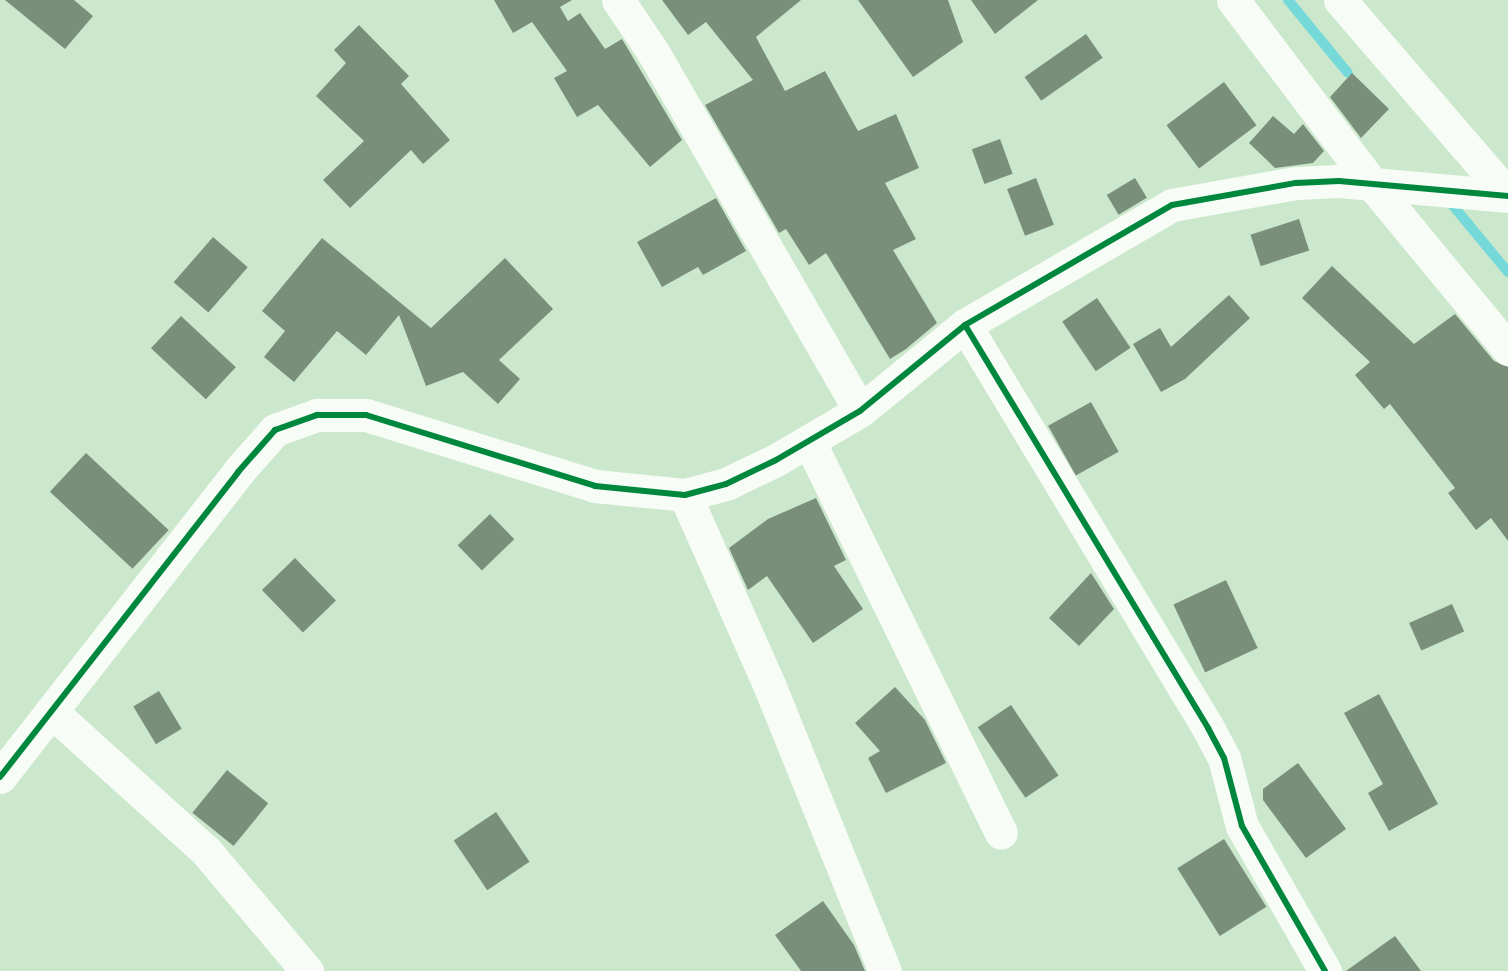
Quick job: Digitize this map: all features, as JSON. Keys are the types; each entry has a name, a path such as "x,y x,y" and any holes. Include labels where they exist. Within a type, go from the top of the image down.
{"street":[{"path":"618,0 653,52 860,411"},
{"path":"1233,0 1372,184 1508,349"},
{"path":"1340,0 1508,195"},
{"path":"0,777 275,430 316,415 366,415 595,486 685,495 726,484 809,441 860,411 965,325 1172,205 1296,183 1372,184 1508,195"},
{"path":"965,325 1208,728 1224,758 1242,826 1324,971"},
{"path":"809,441 1001,833"},
{"path":"685,495 792,739 885,971"},
{"path":"51,711 206,851 307,971"}],"building":[{"path":"5,0 74,0 93,16 65,49"},
{"path":"494,0 572,0 560,7 568,21 580,13 605,49 622,39 682,140 650,167 598,105 577,117 554,78 567,71 532,22 513,33"},
{"path":"662,0 801,0 756,37 785,91 825,71 858,131 896,114 919,168 885,183 916,239 893,250 937,323 906,349 890,359 826,253 809,265 786,229 779,233 705,105 753,80 706,22 688,35"},
{"path":"858,0 948,0 963,42 913,77"},
{"path":"971,0 1038,0 995,34"},
{"path":"359,25 409,76 401,84 450,140 423,164 411,150 350,208 323,180 364,141 316,96 346,63 334,50"},
{"path":"1086,34 1103,58 1041,101 1025,77"},
{"path":"1352,73 1389,109 1361,138 1330,97"},
{"path":"1224,82 1256,125 1199,168 1166,125"},
{"path":"1273,116 1294,134 1303,124 1324,151 1313,163 1275,168 1249,143"},
{"path":"1000,139 1013,174 984,184 972,149"},
{"path":"1036,178 1054,225 1025,236 1007,189"},
{"path":"1135,178 1147,198 1119,215 1107,195"},
{"path":"716,198 746,251 703,275 698,267 662,287 637,242"},
{"path":"1299,219 1309,250 1261,266 1250,235"},
{"path":"213,237 248,267 208,312 174,282"},
{"path":"322,238 431,328 505,258 553,309 499,360 520,379 498,404 463,372 426,386 399,315 366,355 337,331 294,382 264,357 285,331 262,311"},
{"path":"1332,266 1414,344 1455,314 1494,361 1508,367 1508,541 1491,518 1476,530 1448,493 1455,488 1390,404 1384,409 1355,375 1370,362 1302,298"},
{"path":"1229,295 1250,318 1185,379 1161,392 1133,344 1160,328 1171,347"},
{"path":"1097,298 1131,348 1096,371 1062,321"},
{"path":"181,316 236,367 206,399 151,348"},
{"path":"1091,402 1119,452 1076,476 1048,426"},
{"path":"86,453 169,530 132,569 50,492"},
{"path":"816,498 846,560 834,566 863,609 813,643 767,576 748,590 729,548 768,519"},
{"path":"490,514 514,539 482,570 458,545"},
{"path":"295,558 336,600 303,632 262,590"},
{"path":"1091,573 1114,609 1079,646 1049,618"},
{"path":"1226,580 1258,648 1205,672 1173,605"},
{"path":"1452,604 1464,631 1421,651 1409,623"},
{"path":"895,687 925,720 946,763 886,793 868,758 880,751 855,723"},
{"path":"159,691 182,729 156,744 133,706"},
{"path":"1379,694 1438,804 1389,831 1368,793 1383,784 1344,713"},
{"path":"1011,705 1059,775 1025,798 978,727"},
{"path":"1298,763 1346,829 1306,858 1263,800 1263,789"},
{"path":"227,770 268,803 234,846 192,813"},
{"path":"496,812 530,862 487,890 454,841"},
{"path":"1224,839 1266,907 1220,936 1177,868"},
{"path":"823,901 854,945 865,971 801,971 775,935"},
{"path":"1395,936 1421,971 1346,971"}],"waterway":[{"path":"1288,0 1348,73"},
{"path":"1450,202 1508,272"}],"cycle path":[{"path":"0,777 238,472 275,430 317,415 366,415 595,486 685,495 726,484 776,460 860,411 965,325 1172,205 1296,183 1339,181 1508,196"},
{"path":"965,325 1208,728 1224,758 1242,826 1325,971"}]}
